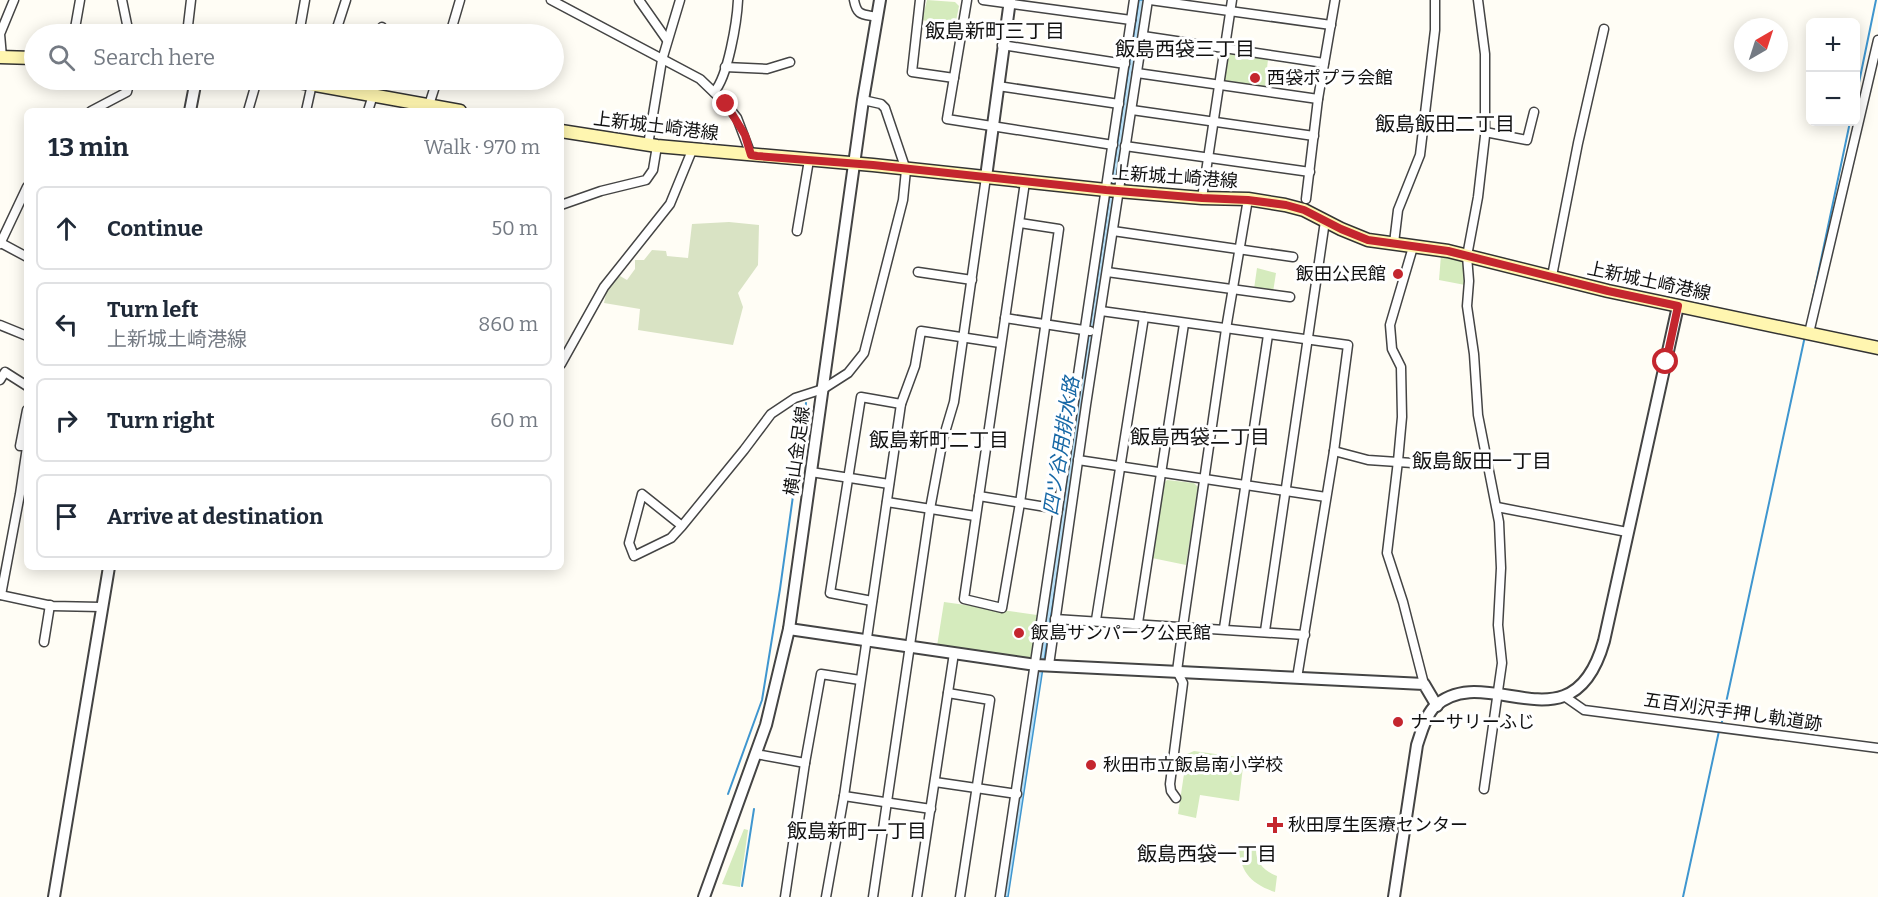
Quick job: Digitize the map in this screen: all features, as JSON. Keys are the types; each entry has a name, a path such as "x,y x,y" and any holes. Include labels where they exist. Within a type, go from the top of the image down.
{"main road":[{"path":"1,57 24,58"},
{"path":"350,90 444,108"},
{"name":"上新城土崎港線","path":"564,131 652,145 1112,191 1248,200 1286,205 1304,210 1368,240 1448,251 1608,291 1878,348"}],"street":[{"path":"1,57 0,34 14,0"},
{"path":"76,24 80,0"},
{"path":"122,0 127,24"},
{"path":"188,24 191,0"},
{"path":"301,24 305,0"},
{"path":"338,24 346,0"},
{"path":"453,24 459,0"},
{"path":"551,0 700,78 737,118 751,155"},
{"path":"639,0 668,40"},
{"path":"564,204 601,191 646,180 652,170 652,145 662,60 680,0"},
{"path":"714,92 718,87 730,51 738,0"},
{"path":"854,0 859,14 877,17"},
{"name":"横山金足線","path":"704,897 771,709 789,629 863,100 880,0"},
{"path":"920,0 912,72 954,78"},
{"path":"967,0 946,120 1113,145"},
{"path":"983,0 1009,1 1131,20"},
{"path":"1000,897 1042,665 1055,619 1078,460 1090,331 1101,311 1107,272 1113,231 1113,145 1134,0"},
{"path":"1042,665 1058,509 1112,191 1125,146 1149,0 1331,25"},
{"path":"1202,198 1232,0"},
{"path":"1306,199 1318,99 1335,0"},
{"path":"1394,243 1398,210 1420,156 1435,30 1435,0"},
{"path":"1477,0 1485,54 1485,132 1478,197 1467,256 1469,281 1467,306 1474,354 1478,415 1497,507 1501,568 1498,625 1502,663 1484,789"},
{"path":"873,897 930,509 943,439 954,402 1009,1"},
{"path":"1552,276 1578,143 1604,29"},
{"path":"1143,36 1324,63"},
{"path":"1807,333 1878,40"},
{"path":"1002,45 1125,64"},
{"path":"725,66 767,69 790,62"},
{"path":"1137,73 1318,99"},
{"path":"998,86 1119,104"},
{"path":"97,108 127,93 128,90"},
{"path":"191,108 194,90"},
{"path":"249,108 254,90"},
{"path":"307,108 315,90"},
{"path":"368,90 368,108"},
{"path":"429,105 433,90"},
{"path":"682,526 642,494 629,543 634,556 671,538 682,526 744,450 771,414 795,398 823,389 848,373 864,353 903,200 906,170 885,108 880,104 863,100"},
{"path":"1131,110 1314,135"},
{"path":"1485,132 1527,140 1534,112"},
{"path":"1125,146 1310,172"},
{"path":"566,346 604,287 670,204 693,148"},
{"path":"796,231 810,160"},
{"path":"1020,223 1059,229 1020,503 1002,608 964,599 1025,182"},
{"path":"24,192 4,224 0,244 24,256"},
{"path":"1176,798 1171,791 1170,784 1184,683 1177,671 1226,329 1248,200"},
{"path":"1265,631 1325,221"},
{"path":"1113,231 1293,257"},
{"path":"1413,247 1390,326 1392,349 1401,367 1402,417 1387,553 1403,602 1424,684 1437,706"},
{"path":"918,272 972,280"},
{"path":"1107,272 1290,297"},
{"path":"1394,897 1417,745 1433,708 1448,697 1465,693 1549,700 1564,696 1585,681 1594,669 1600,656 1678,306"},
{"path":"1101,311 1348,345 1334,451 1298,678"},
{"path":"1096,620 1144,316"},
{"path":"1005,318 1090,331"},
{"path":"1138,623 1184,324"},
{"path":"0,325 24,335"},
{"path":"826,897 844,796 900,404 915,366 921,331 1000,342"},
{"path":"1224,628 1268,335"},
{"path":"0,380 5,372 24,384"},
{"path":"872,601 830,593 861,398 900,404"},
{"path":"24,425 20,446 24,447"},
{"path":"1334,451 1368,459 1427,464 1486,456"},
{"path":"1078,460 1326,496"},
{"path":"24,467 0,595 50,605 101,608"},
{"path":"811,472 889,483"},
{"path":"979,496 1058,509"},
{"path":"886,502 975,516"},
{"path":"1497,507 1627,532"},
{"path":"54,897 108,570"},
{"path":"44,642 50,605"},
{"path":"1055,619 1224,628 1305,635"},
{"path":"789,629 1042,665 1424,684"},
{"path":"917,897 954,653"},
{"path":"785,897 821,674 860,680"},
{"path":"948,693 990,700 960,897"},
{"name":"五百刈沢手押し軌道跡","path":"1564,696 1584,710 1878,748"},
{"path":"756,754 805,763"},
{"path":"935,782 1017,794"},
{"path":"844,796 931,809"}],"green space":[{"path":"927,0 955,2 959,6 955,26 922,20"},
{"path":"1230,53 1268,59 1265,88 1226,83 1223,80"},
{"path":"729,222 759,225 758,265 738,293 743,307 733,345 638,330 640,309 604,303 607,289 620,276 627,280 635,269 635,260 644,260 652,250 666,251 667,256 688,258 692,224"},
{"path":"1441,255 1464,260 1465,285 1439,280"},
{"path":"1257,268 1276,273 1273,292 1254,289"},
{"path":"1167,480 1194,483 1198,487 1186,565 1152,558 1164,483"},
{"path":"944,602 1037,615 1029,660 937,646"},
{"path":"1194,751 1244,758 1239,801 1200,795 1196,818 1178,814 1187,754"},
{"path":"744,829 748,830 740,887 722,884"},
{"path":"1239,845 1256,848 1257,858 1261,865 1277,876 1275,892 1259,885 1248,875 1241,862"}],"water":[{"name":"四ツ谷用排水路","path":"1139,0 1145,0 1008,897 1004,897"}],"waterway":[{"path":"1860,78 1876,0"},
{"path":"1810,312 1849,126"},
{"path":"1721,726 1805,336"},
{"path":"728,794 762,700 806,403"},
{"path":"1683,897 1719,731"},
{"path":"742,886 754,809"}],"place":[{"name":"西袋ポプラ会館","path":"1255,78"},
{"name":"飯田公民館","path":"1398,274"},
{"name":"飯島サンパーク公民館","path":"1019,633"},
{"name":"ナーサリーふじ","path":"1398,722"},
{"name":"秋田市立飯島南小学校","path":"1091,765"},
{"name":"秋田厚生医療センター","path":"1275,825"}],"district":[{"name":"飯島新町三丁目","path":"995,31"},
{"name":"飯島西袋三丁目","path":"1185,49"},
{"name":"飯島飯田二丁目","path":"1445,124"},
{"name":"飯島西袋二丁目","path":"1200,437"},
{"name":"飯島新町二丁目","path":"939,440"},
{"name":"飯島飯田一丁目","path":"1482,461"},
{"name":"飯島新町一丁目","path":"857,831"},
{"name":"飯島西袋一丁目","path":"1207,854"}],"route":[{"path":"726,104 737,118 751,155 873,165 1106,190 1248,200 1286,205 1304,210 1368,240 1448,251 1678,306 1666,362"}]}
